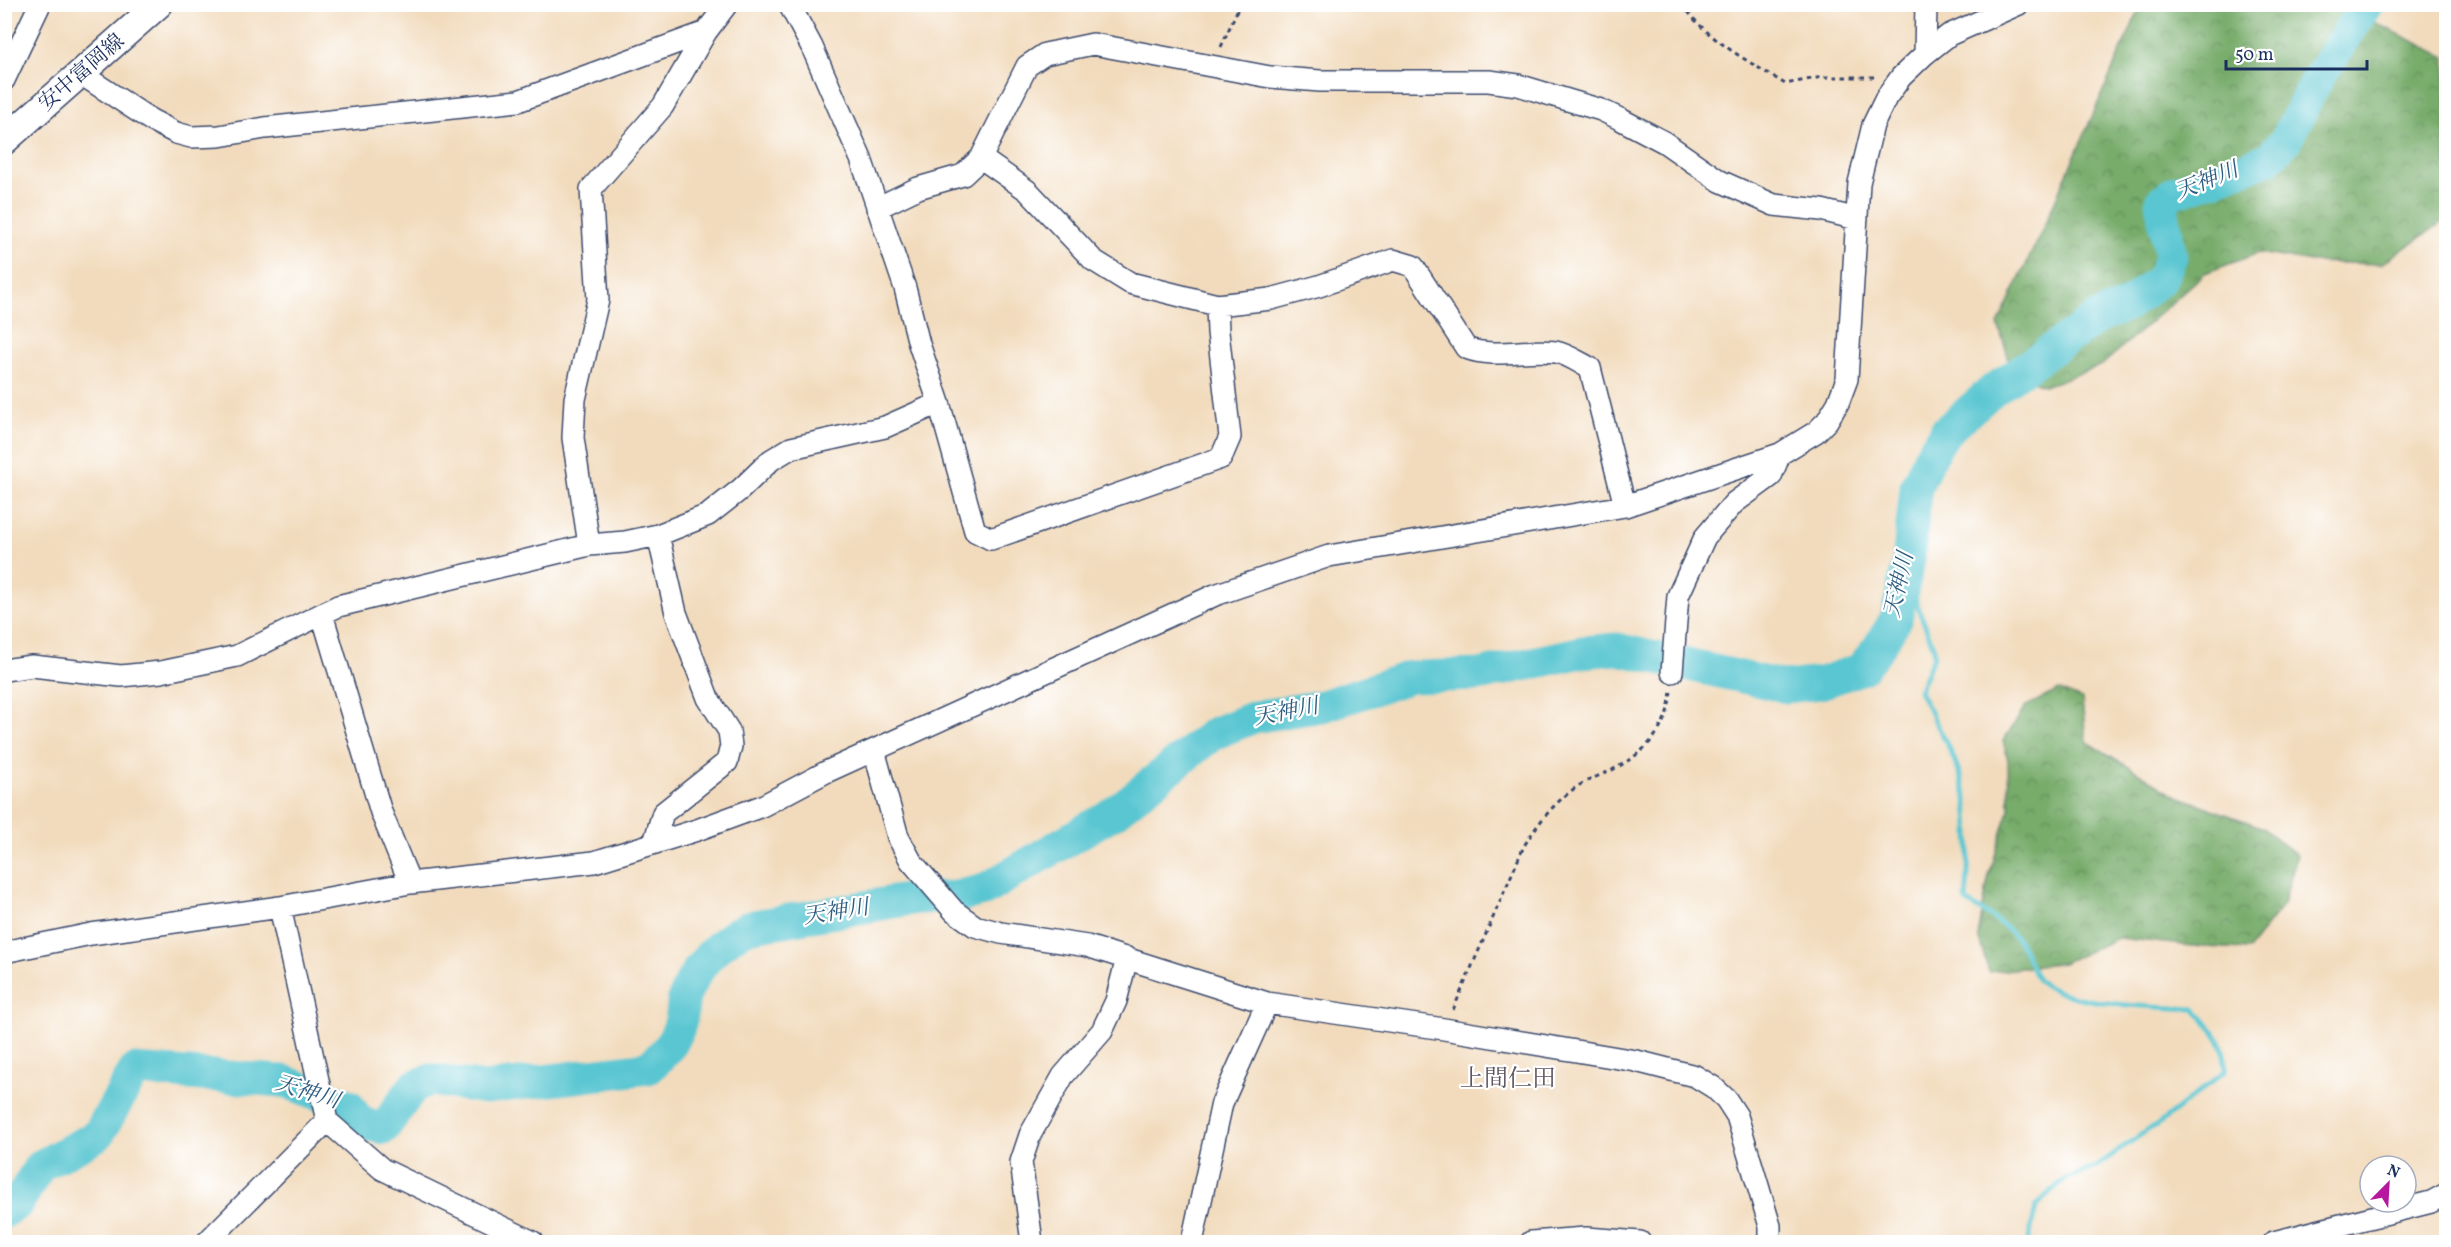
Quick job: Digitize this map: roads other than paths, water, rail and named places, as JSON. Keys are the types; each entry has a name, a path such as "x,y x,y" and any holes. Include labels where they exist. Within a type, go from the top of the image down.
{"main road":[{"name":"安中富岡線","path":"4,141 159,4"}],"street":[{"path":"4,80 40,4"},
{"path":"589,544 573,438 575,399 598,300 591,189 663,106 706,32 727,4"},
{"path":"789,4 812,47 861,159 905,288 919,345 939,403 975,531 991,539 1221,458 1230,437 1217,306"},
{"path":"1925,54 1926,4"},
{"path":"4,952 90,934 280,907 410,883 594,862 762,806 826,771 1215,595 1329,556 1625,506 1780,454 1816,432 1827,422 1838,403 1847,379 1859,183 1873,125 1886,98 1901,77 1949,35 2019,4"},
{"path":"81,74 151,120 176,133 190,137 219,136 265,128 518,101 706,32"},
{"path":"877,208 918,188 963,175 981,158 1028,66 1045,54 1093,44 1270,77 1320,81 1489,81 1518,85 1590,107 1622,120 1664,142 1720,181 1774,205 1821,210 1857,219"},
{"path":"981,158 1028,191 1093,260 1130,284 1217,306 1271,299 1319,286 1393,260 1413,266 1466,348 1493,353 1557,352 1590,368 1625,506"},
{"path":"4,670 32,666 121,676 161,672 237,656 338,606 589,544 625,542 658,535 708,515 741,489 771,460 791,448 885,428 939,403"},
{"path":"1672,672 1672,647 1678,596 1705,537 1734,503 1771,476 1780,454"},
{"path":"654,843 663,813 727,762 731,746 729,731 708,698 676,613 658,535"},
{"path":"322,614 381,812 410,883"},
{"path":"874,750 898,837 911,861 954,911 975,926 1001,933 1087,946 1267,1003 1636,1061 1695,1076 1713,1087 1726,1099 1737,1116 1770,1226 1770,1242"},
{"path":"280,907 327,1122 382,1168 533,1242"},
{"path":"1032,1242 1021,1162 1030,1135 1063,1076 1102,1031 1116,1001 1127,958"},
{"path":"1192,1242 1222,1103 1267,1003"},
{"path":"207,1242 327,1122"},
{"path":"2274,1242 2431,1202 2446,1194"},
{"path":"1531,1242 1586,1238 1627,1242"}],"waterway":[{"name":"天神川","path":"4,1212 17,1204 40,1166 98,1135 135,1070 283,1081 348,1105 360,1123 384,1128 414,1086 431,1080 485,1088 648,1068 673,1041 681,1020 685,995 704,962 728,939 748,927 917,898 955,897 984,890 1115,812 1213,734 1254,717 1322,706 1411,677 1479,675 1582,652 1617,649 1786,687 1821,683 1861,669 1878,648 1896,619 1908,564 1916,487 1929,458 1945,432 1993,390 2097,318 2128,305 2161,279 2171,257 2161,202 2174,192 2269,158 2286,140 2315,83 2367,4"},
{"path":"1908,564 1917,605 1934,648 1934,656 1919,691 1954,759 1966,801 1969,834 1966,901 2015,936 2036,976 2051,989 2112,1004 2195,1009 2218,1037 2224,1052 2225,1071 2156,1126 2094,1168 2066,1179 2047,1195 2036,1207 2028,1242"}],"district":[{"name":"上間仁田","path":"1508,1080"}]}
